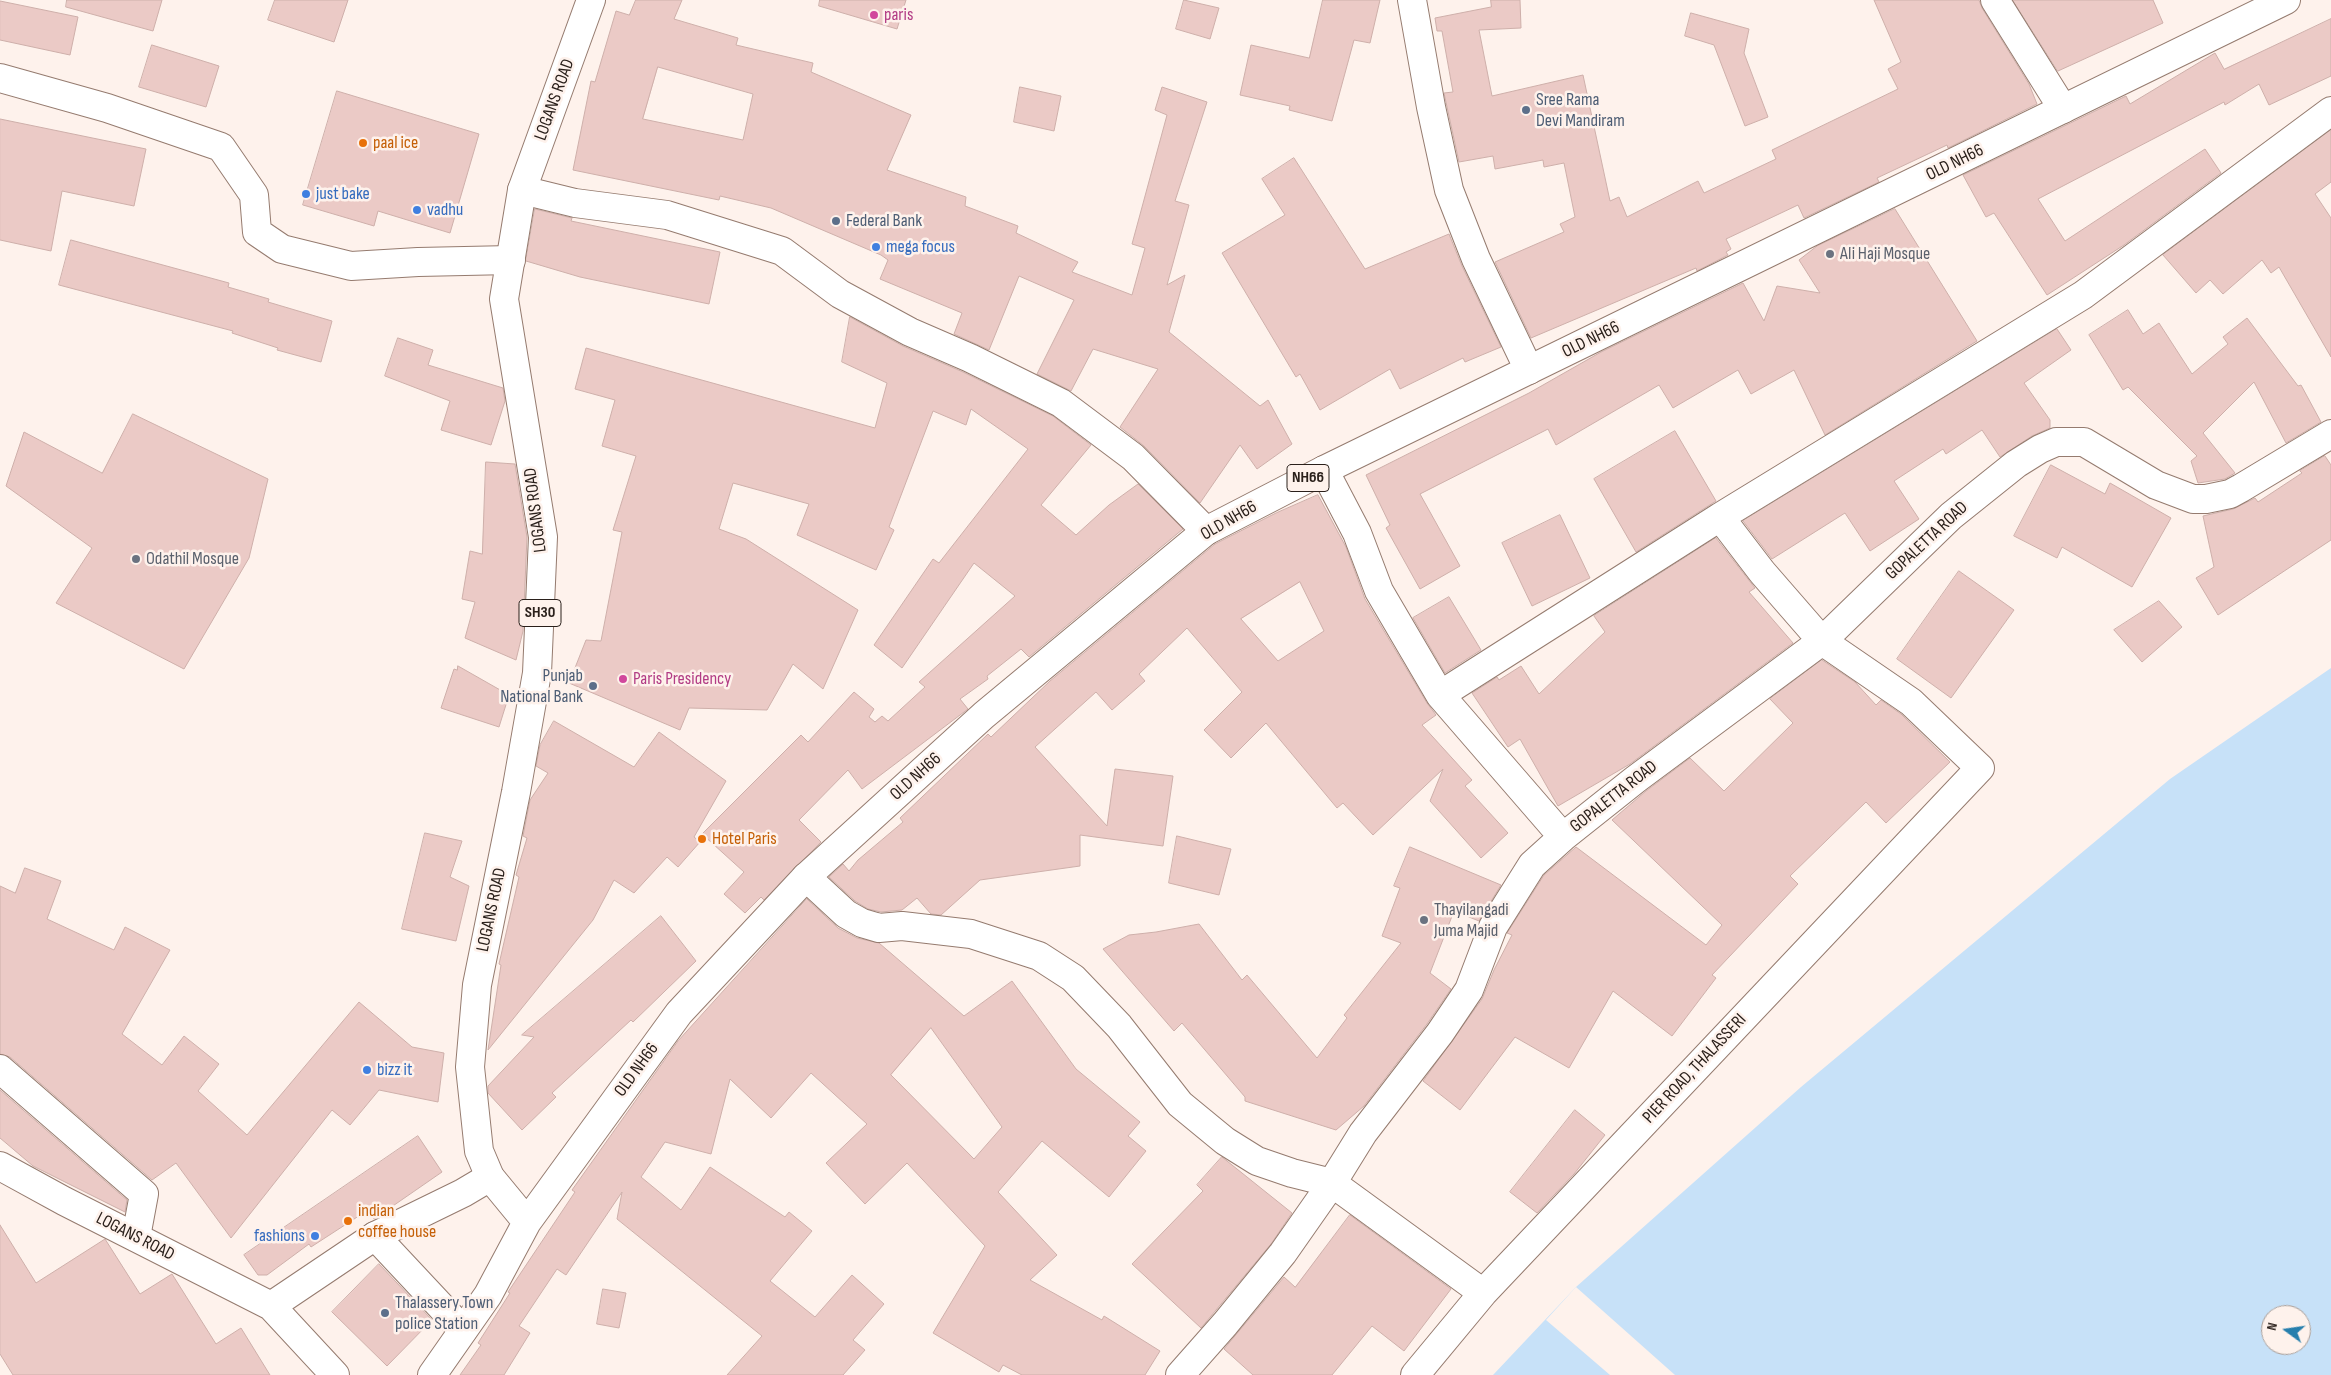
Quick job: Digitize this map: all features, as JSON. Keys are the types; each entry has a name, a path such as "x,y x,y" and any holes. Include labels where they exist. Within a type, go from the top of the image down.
{"street":[{"name":"LOGANS ROAD","path":"527,1222 490,1176 478,1151 470,1067 477,985 516,792 537,673 543,537 504,299 522,190 591,0"},
{"path":"1412,0 1449,190 1476,259 1529,370"},
{"path":"1995,0 2063,109"},
{"name":"OLD NH66","path":"432,1375 488,1295 527,1222 679,1014 806,877 984,716 1206,531 1324,470 2286,0"},
{"path":"0,78 107,108 221,147 254,195 257,232 282,249 351,266 511,260"},
{"path":"1440,695 1720,517 2083,295 2331,111"},
{"path":"522,190 575,203 667,215 782,251 840,294 910,332 970,358 1061,403 1133,457 1206,531"},
{"name":"GOPALETTA ROAD","path":"1180,1375 1283,1253 1332,1183 1363,1133 1440,1033 1469,990 1493,927 1532,865 1563,837 1636,779 1822,641 1951,516 2016,464 2040,449 2056,442 2084,442 2156,485 2193,498 2206,499 2230,494 2331,434"},
{"path":"1324,470 1357,533 1379,591 1440,695 1563,837"},
{"path":"1720,517 1762,572 1822,641"},
{"name":"PIER ROAD, THALASSERI","path":"1415,1375 1483,1293 1980,768 1911,702 1822,641"},
{"path":"806,877 846,914 862,923 879,928 902,926 970,934 1039,956 1073,978 1119,1026 1180,1104 1225,1141 1257,1161 1292,1173 1332,1183 1483,1293"},
{"path":"0,1069 144,1194 136,1236"},
{"name":"LOGANS ROAD","path":"0,1166 64,1201 271,1306 335,1375"},
{"path":"271,1306 376,1236 462,1193 490,1176"},
{"path":"376,1236 463,1330"}],"water":[{"path":"2331,668 2331,1375 1493,1375 1576,1287 1801,1087 2170,779"}],"pier":[{"path":"1576,1287 1675,1375 1610,1375 1546,1320"}],"building":[{"path":"67,0 162,0 153,31 66,7"},
{"path":"275,0 348,0 334,42 268,20"},
{"path":"636,0 682,0 674,19 738,38 736,45 813,63 811,72 911,115 887,170 966,197 965,206 1018,226 1016,233 1078,262 1072,272 1132,295 1145,248 1132,244 1167,115 1155,110 1162,87 1207,102 1175,201 1189,205 1167,285 1185,275 1169,332 1260,406 1268,400 1292,444 1257,469 1240,445 1200,503 1144,446 1120,427 1158,369 1093,349 1071,391 1037,374 1074,300 1019,276 989,350 954,334 962,313 880,279 888,260 881,255 771,208 720,196 719,200 573,170 591,81 595,82 616,11 629,15","holes":["658,67 753,94 743,140 643,119"]},
{"name":"paris","path":"820,0 906,0 897,29 819,6"},
{"path":"1184,0 1219,8 1210,39 1176,29"},
{"path":"1323,0 1380,0 1370,43 1354,40 1332,121 1289,110 1290,106 1240,95 1251,45 1309,58"},
{"path":"1491,0 1520,0 1521,28 1479,30 1492,96 1583,75 1610,201 1619,197 1627,217 1698,181 1704,193 1776,159 1772,150 1898,89 1888,69 1901,62 1874,0 1979,0 1982,8 2029,84 2037,104 1948,148 1947,145 1877,178 1879,182 1804,218 1798,205 1726,239 1731,249 1726,252 1728,255 1697,271 1696,268 1531,338 1495,262 1564,232 1560,224 1575,217 1564,163 1544,167 1543,160 1495,169 1493,156 1459,162 1444,93 1453,92 1442,31 1437,31 1435,18 1491,7"},
{"path":"2013,0 2153,0 2163,23 2058,71"},
{"path":"0,1 78,17 70,55 0,40"},
{"path":"1691,13 1749,29 1744,53 1768,117 1745,126 1714,45 1685,36"},
{"path":"2331,19 2331,76 2269,105 2259,84 2225,105 2224,102 2038,199 2065,241 2205,149 2221,173 2124,245 2047,295 1994,213 1986,217 1963,175 2126,96 2130,104 2215,53 2224,69"},
{"path":"152,45 219,66 206,107 139,87"},
{"path":"1020,87 1061,96 1054,131 1014,122"},
{"path":"337,91 479,134 450,233 378,211 374,226 303,205"},
{"path":"0,119 146,149 134,206 62,191 51,251 0,240"},
{"path":"2331,130 2331,182 2315,194 2331,218 2331,357 2279,267 2271,273 2262,260 2223,294 2210,280 2196,293 2163,255"},
{"path":"1294,158 1365,269 1449,234 1462,266 1501,347 1465,362 1463,358 1400,389 1390,369 1320,410 1300,374 1296,377 1222,253 1285,215 1262,179"},
{"path":"535,209 572,218 571,221 720,252 709,304 580,277 526,261"},
{"path":"1895,209 1977,341 1825,435 1794,370 1751,394 1738,370 1673,408 1659,385 1556,445 1548,429 1420,494 1460,566 1420,589 1386,528 1390,525 1366,475 1529,393 1601,352 1743,283 1764,321 1777,286 1820,293 1799,260 1817,246"},
{"path":"71,240 229,283 228,287 269,299 268,302 332,321 321,362 277,350 278,348 232,333 233,331 59,285"},
{"path":"2128,310 2143,334 2159,323 2192,374 2228,344 2223,337 2247,318 2298,386 2301,385 2321,422 2286,443 2254,382 2203,433 2235,473 2225,479 2198,483 2191,461 2197,456 2128,387 2123,390 2089,335"},
{"path":"850,317 903,346 963,372 1053,416 1091,445 1041,505 1076,535 1109,505 1138,484 1183,529 1029,657 1021,649 987,676 988,679 960,699 968,709 862,789 848,770 799,820 821,842 764,900 761,897 745,913 724,894 744,872 702,834 801,735 808,742 854,692 874,709 869,717 875,722 882,716 888,721 925,687 919,682 1015,596 974,563 902,668 874,645 933,559 939,563 1028,449 971,409 966,425 933,411 889,527 894,530 876,570 797,535 809,504 733,483 719,529 746,539 858,610 823,689 793,664 767,710 689,708 680,730 569,683 586,640 601,641 622,532 613,530 636,456 602,446 615,400 575,389 586,348 875,428 887,383 842,362"},
{"path":"2057,329 2071,350 2024,383 2050,420 2050,428 2032,436 2000,457 1982,430 1946,454 1943,449 1894,481 1919,519 1870,551 1845,513 1772,559 1743,521"},
{"path":"398,338 433,350 428,365 503,388 505,401 491,445 441,430 450,401 385,376"},
{"path":"133,414 268,479 249,558 184,669 56,603 92,548 6,486 24,432 102,473"},
{"path":"1675,431 1716,501 1636,552 1594,479"},
{"path":"2325,456 2331,465 2331,540 2218,615 2196,578 2214,567 2203,516 2233,509 2255,498 2258,502 2302,473 2300,471"},
{"path":"486,462 515,464 527,537 523,631 516,660 465,638 475,602 462,599 470,551 482,554"},
{"path":"2051,465 2105,494 2110,483 2171,518 2132,587 2062,547 2057,558 2014,536"},
{"path":"1318,495 1346,547 1365,599 1436,715 1422,725 1472,780 1465,786 1508,833 1481,858 1430,801 1443,769 1373,835 1343,803 1337,808 1266,723 1231,758 1204,730 1242,692 1187,628 1139,674 1145,681 1112,710 1096,692 1035,747 1107,826 1115,769 1173,776 1163,846 1080,835 1080,866 980,880 941,915 931,914 917,898 902,910 881,912 868,909 855,901 829,877 843,864 849,871 858,860 903,822 900,818 988,734 991,737 1050,681 1215,544 1276,513","holes":["1300,582 1324,631 1278,661 1241,619"]},
{"path":"1560,515 1590,578 1532,606 1502,543"},
{"path":"1716,538 1755,588 1749,592 1793,643 1630,764 1558,806 1520,739 1508,747 1472,693 1497,677 1499,680 1521,666 1539,694 1605,632 1594,616"},
{"path":"1959,571 2014,610 1951,698 1897,659"},
{"path":"1449,597 1481,650 1445,673 1413,618"},
{"path":"2159,601 2182,627 2142,662 2114,630"},
{"path":"1822,660 1855,682 1876,705 1881,700 1901,714 1950,762 1886,823 1866,802 1790,876 1798,884 1712,975 1716,978 1672,1036 1613,991 1569,1068 1515,1037 1460,1110 1423,1081 1482,999 1512,935 1507,933 1544,875 1576,847 1706,945 1722,925 1612,820 1646,791 1690,758 1724,791 1793,723 1770,699"},
{"path":"458,666 509,695 499,727 441,708 454,669 457,670"},
{"path":"554,721 634,767 659,732 726,781 694,837 700,842 678,867 667,857 634,893 614,880 593,920 488,1050 501,965 499,964 519,877 516,875 527,838 523,836 530,800 548,773 536,766 540,745"},
{"path":"425,833 462,841 450,877 469,886 456,941 402,929"},
{"path":"1177,836 1231,849 1219,895 1169,883"},
{"path":"1410,847 1501,885 1479,921 1454,911 1430,973 1451,989 1427,1024 1364,1106 1336,1130 1245,1101 1245,1097 1182,1023 1174,1031 1103,949 1129,935 1199,924 1242,980 1247,975 1317,1058 1347,1018 1344,1015 1401,943 1382,936 1400,888 1394,886"},
{"path":"25,868 61,881 47,919 114,950 125,927 170,950 122,1034 162,1065 184,1036 219,1064 198,1091 247,1135 359,1002 412,1047 444,1053 438,1102 379,1090 350,1125 332,1110 231,1238 176,1163 152,1180 10,1057 0,1054 0,886 15,893"},
{"path":"807,899 838,928 857,938 879,943 964,1016 1012,981 1076,1069 1140,1122 1128,1136 1146,1151 1109,1197 1042,1141 998,1192 1057,1255 1030,1280 1102,1320 1104,1316 1160,1351 1145,1375 1022,1375 1003,1365 999,1372 933,1333 985,1246 907,1163 865,1204 826,1163 867,1124 811,1073 771,1118 730,1079 711,1154 665,1142 641,1177 681,1210 710,1167 785,1217 789,1212 812,1231 770,1281 815,1317 852,1275 884,1304 853,1340 865,1350 843,1375 727,1375 762,1336 617,1219 622,1192 566,1275 557,1269 519,1326 530,1333 504,1375 460,1375 481,1345 478,1343 510,1293 508,1292 575,1192 572,1190 678,1041","holes":["931,1028 1002,1127 974,1159 891,1075"]},
{"path":"661,916 696,961 633,1022 631,1020 552,1093 556,1097 522,1130 488,1093 488,1086 534,1037 522,1035"},
{"path":"0,1090 127,1200 125,1212 33,1166 0,1138"},
{"path":"1575,1110 1605,1135 1574,1174 1537,1213 1510,1192"},
{"path":"418,1136 442,1172 374,1219 368,1210 311,1247 309,1244 267,1275 258,1275 244,1255"},
{"path":"1222,1157 1292,1213 1271,1244 1201,1328 1132,1264 1203,1191 1197,1185"},
{"path":"1350,1215 1451,1289 1404,1351 1372,1326 1332,1375 1253,1375 1224,1349 1284,1277 1295,1287"},
{"path":"0,1225 36,1283 105,1239 140,1294 172,1274 216,1344 241,1328 270,1375 13,1375 0,1354"},
{"name":"Thalassery Town police Station","path":"379,1264 432,1320 387,1366 332,1312"},
{"path":"603,1289 626,1293 619,1328 597,1324"}],"place":[{"name":"paris","path":"874,15"},
{"name":"Sree Rama Devi Mandiram","path":"1526,110"},
{"name":"paal ice","path":"363,143"},
{"name":"just bake","path":"306,194"},
{"name":"vadhu","path":"417,210"},
{"name":"Federal Bank","path":"836,221"},
{"name":"mega focus","path":"876,247"},
{"name":"Ali Haji Mosque","path":"1830,254"},
{"name":"Odathil Mosque","path":"136,559"},
{"name":"Paris Presidency","path":"623,679"},
{"name":"Punjab National Bank","path":"593,686"},
{"name":"Hotel Paris","path":"702,839"},
{"name":"Thayilangadi Juma Majid","path":"1424,920"},
{"name":"bizz it","path":"367,1070"},
{"name":"indian coffee house","path":"348,1221"},
{"name":"fashions","path":"315,1236"},
{"name":"Thalassery Town police Station","path":"385,1313"}]}
